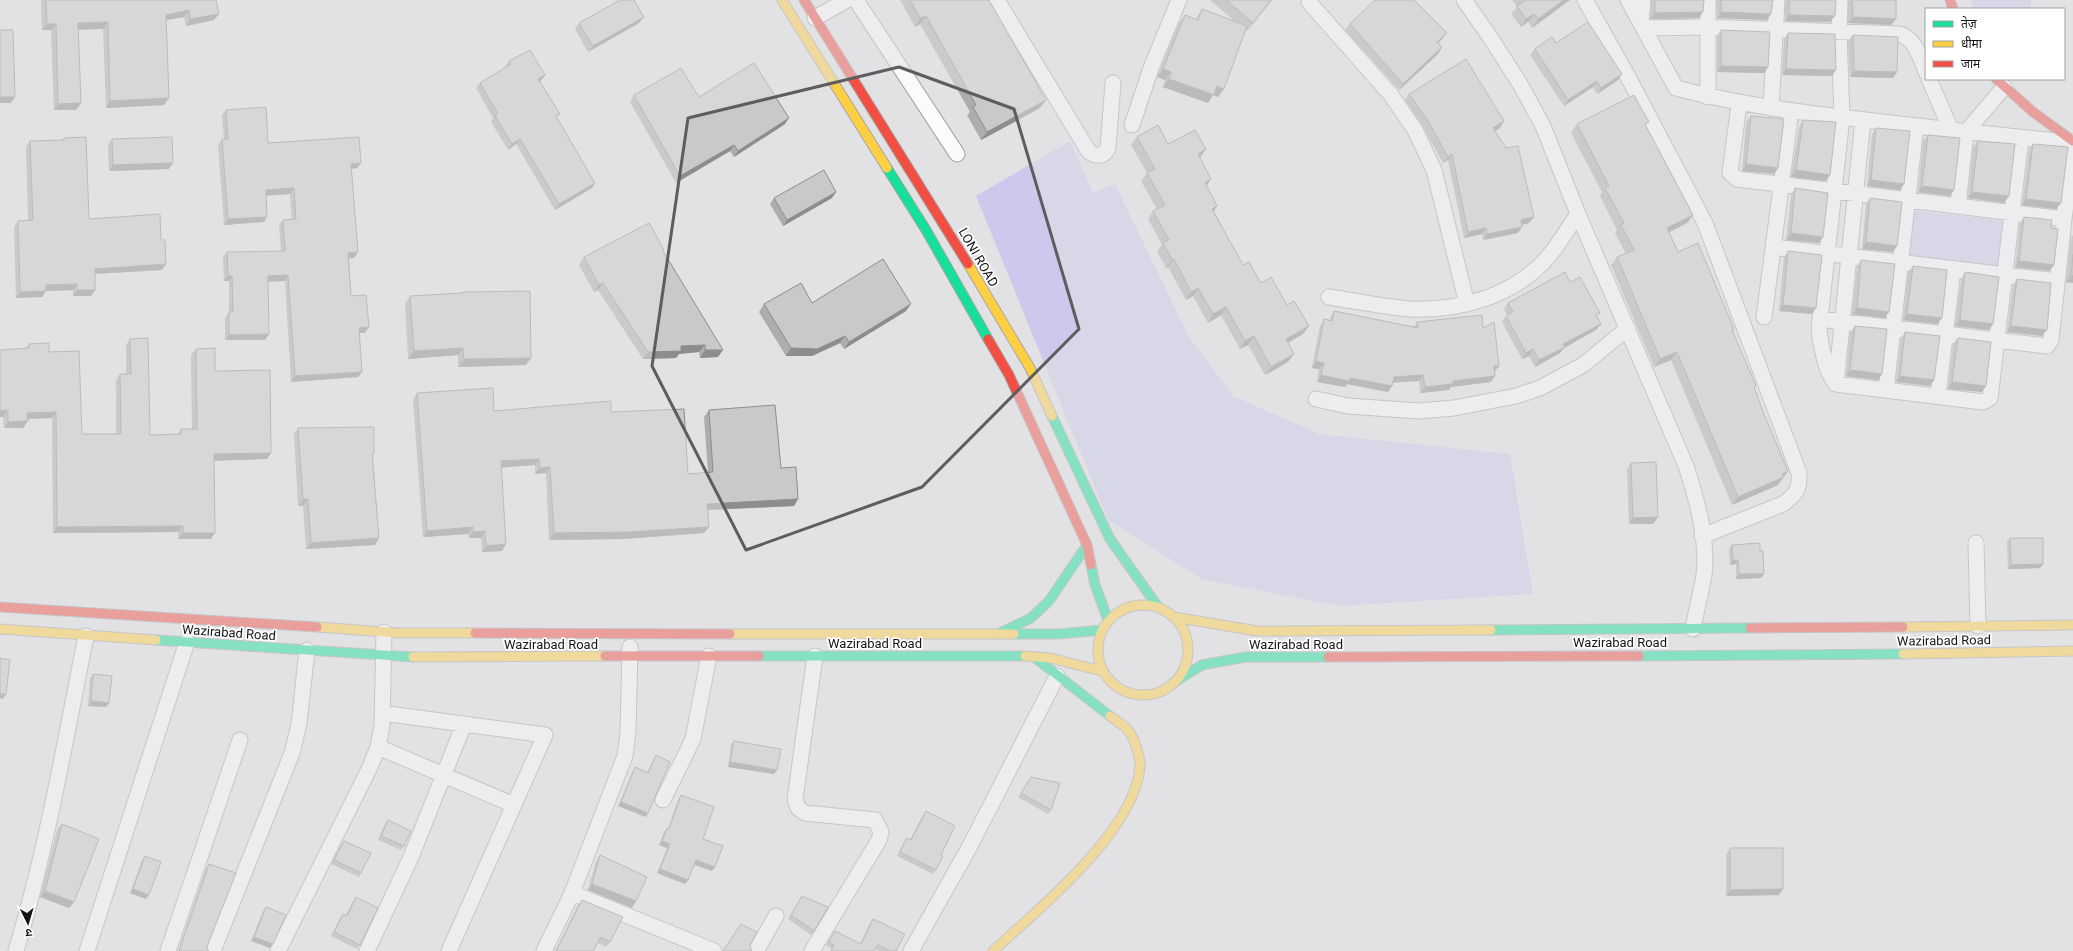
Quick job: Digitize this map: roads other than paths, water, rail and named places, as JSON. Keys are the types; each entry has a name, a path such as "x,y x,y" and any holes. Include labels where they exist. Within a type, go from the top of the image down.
{"main road":[{"path":"782,0 939,253 1009,375 1087,545 1094,585 1108,620"},
{"name":"LONI ROAD","path":"804,0 956,244 1030,368 1110,539 1136,578 1158,607"},
{"path":"2000,83 2040,119 2073,141"},
{"path":"939,253 956,244"},
{"path":"998,634 1031,618 1049,601 1087,545"},
{"path":"1140,604 1158,607 1174,616 1185,632 1189,650 1184,668 1173,683 1164,690 1151,694 1129,693 1114,684 1102,671 1098,657 1098,644 1102,630 1108,620 1116,613 1127,607 1140,604"},
{"name":"Wazirabad Road","path":"0,607 384,632 630,634 1059,634 1102,630"},
{"name":"Wazirabad Road","path":"1174,616 1257,631 1693,629 2073,625"},
{"name":"Wazirabad Road","path":"0,629 384,656 1010,655 1050,658 1102,671"},
{"name":"Wazirabad Road","path":"1173,683 1202,665 1245,657 1800,655 2073,651"},
{"path":"993,951 1093,855 1124,812 1138,781 1140,765 1137,748 1128,730 1034,657"}],"street":[{"path":"815,18 848,0"},
{"path":"856,0 957,154"},
{"path":"997,0 1089,152 1094,155 1100,156 1105,153 1108,148 1113,83"},
{"path":"1132,125 1151,68 1179,0"},
{"path":"1464,0 1520,84 1543,126 1578,214 1686,466 1696,496 1702,536 1704,574 1693,629"},
{"path":"1585,0 1627,75 1704,223 1799,473 1800,486 1793,496 1783,504 1702,536"},
{"path":"1628,0 1676,88 1739,104 1791,111 2021,138 2073,141"},
{"path":"1642,26 1643,0"},
{"path":"1708,0 1708,97"},
{"path":"1771,108 1777,0"},
{"path":"1840,0 1839,32 1842,117 1820,319 1820,340 1831,379 1836,384 1983,402 1988,400 1991,394 2006,276 2021,138"},
{"path":"1309,2 1391,95 1415,130 1434,170 1467,304"},
{"path":"1642,26 1707,27 1906,36 1916,47 1925,70"},
{"path":"1930,80 1958,131 1958,206"},
{"path":"1958,131 2000,83"},
{"path":"1739,104 1730,173 1737,179 2064,218"},
{"path":"1764,317 1780,184 1791,111"},
{"path":"1836,384 1863,120"},
{"path":"1886,390 1916,126"},
{"path":"1820,319 2043,346 2050,344 2056,282 2073,154"},
{"path":"1329,297 1410,309 1443,308 1467,304 1491,297 1518,285 1532,274 1549,256 1578,214"},
{"path":"1773,247 2056,282"},
{"path":"1938,396 1953,269"},
{"path":"1316,399 1348,406 1419,411 1454,408 1516,396 1540,388 1583,365 1628,328"},
{"path":"1976,543 1978,626"},
{"path":"278,951 370,767 378,746 382,713 384,632"},
{"path":"544,951 572,893 625,756 628,733 630,634"},
{"path":"16,951 25,922 41,856 86,636"},
{"path":"87,951 187,642"},
{"path":"213,951 292,753 299,724 306,650"},
{"path":"664,800 693,739 710,656"},
{"path":"812,951 879,840 881,832 875,820 804,812 798,808 795,799 815,656"},
{"path":"911,951 970,846 1057,676"},
{"path":"382,713 545,735 449,951"},
{"path":"367,951 411,857 445,775 464,724"},
{"path":"168,951 240,740"},
{"path":"378,746 514,805"},
{"path":"572,893 714,951"},
{"path":"756,951 776,916"}]}
